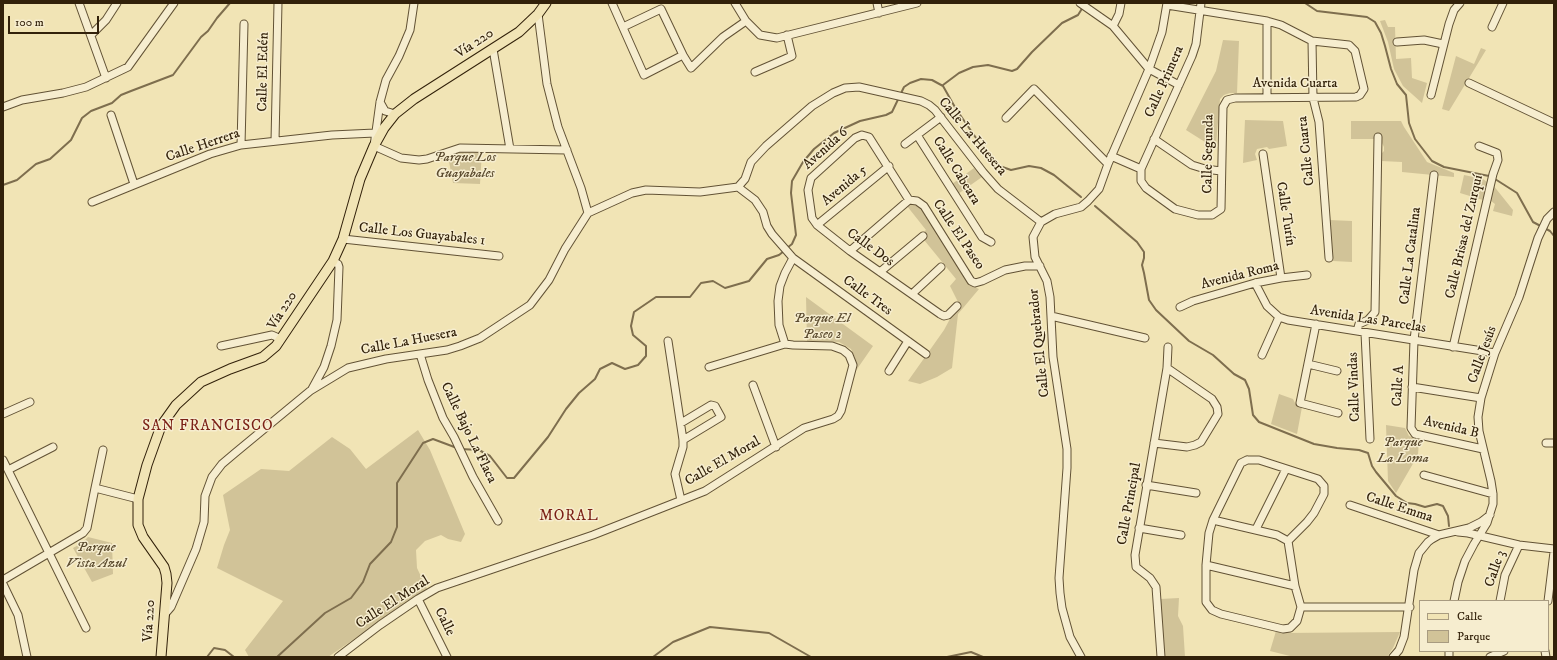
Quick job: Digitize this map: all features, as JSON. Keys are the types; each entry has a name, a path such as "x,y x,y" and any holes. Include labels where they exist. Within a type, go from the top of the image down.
{"main road":[{"name":"Vía 220","path":"161,657 165,614 166,574 164,567 143,537 138,525 138,499 147,465 161,426 176,405 201,382 230,369 263,357 276,346 333,261 343,239 360,179 374,146 384,128 395,114 414,99 519,32 538,14 546,3"}],"street":[{"path":"79,3 92,34 106,78"},
{"path":"92,34 106,20 117,3"},
{"path":"3,107 22,100 63,93 86,87 128,67 174,3"},
{"name":"Calle El Edén","path":"275,141 278,3"},
{"path":"414,3 410,30 399,56 386,80 380,102 374,146 401,158 419,160 427,159 460,148 567,150"},
{"path":"612,3 644,75 683,55"},
{"path":"735,3 746,21 760,35 768,38 777,38 787,34 918,3"},
{"path":"877,3 879,13"},
{"path":"1081,3 1087,9 1113,26 1149,69 1179,84"},
{"path":"1113,26 1119,14 1121,3"},
{"path":"1431,95 1443,44 1454,10 1460,3"},
{"path":"1492,27 1504,3"},
{"path":"1041,222 1055,214 1081,207 1099,189 1111,156 1149,69 1162,32 1167,4 1201,6 1267,21 1282,25 1312,41"},
{"name":"Calle Primera","path":"1140,169 1196,44 1201,6"},
{"path":"623,27 661,9 683,55 692,68 723,37 746,21"},
{"path":"538,14 547,84 558,127 581,188 588,213 615,200 639,192 666,190 700,192 738,187 755,200 763,212 767,226 793,258 780,286 778,301 779,325 785,344 709,367"},
{"path":"1267,21 1267,97"},
{"path":"241,145 244,24"},
{"path":"755,72 792,56 787,34"},
{"path":"1397,42 1424,40 1443,44"},
{"name":"Avenida Cuarta","path":"1227,100 1235,98 1267,97 1356,97 1362,93 1364,89 1355,51 1344,44 1312,41"},
{"name":"Calle Cuarta","path":"1312,41 1313,98 1319,122 1329,258"},
{"path":"493,49 510,149"},
{"path":"1469,83 1554,123"},
{"name":"Calle La Huesera","path":"738,187 745,179 751,162 766,146 812,106 833,93 845,88 859,87 921,101 929,105 941,117 983,172 998,189 1041,222"},
{"path":"1006,118 1034,89 1108,164"},
{"name":"Calle Segunda","path":"1140,169 1141,181 1146,188 1175,209 1198,215 1212,215 1221,209 1223,107 1227,100"},
{"path":"380,102 385,111 395,114"},
{"path":"111,115 134,184"},
{"name":"Calle Cabeara","path":"941,117 918,135 982,237 991,242"},
{"name":"Calle Herrera","path":"92,202 210,154 241,145 353,133 375,133"},
{"name":"Calle El Paseo","path":"862,135 869,137 909,200 917,201 924,206 971,281 975,283 1005,270 1025,266 1040,266"},
{"name":"Avenida 6","path":"817,225 812,218 809,184 811,178 855,138 862,135"},
{"path":"905,144 918,135"},
{"path":"1357,331 1359,324 1368,320 1375,312 1378,137"},
{"path":"1154,139 1192,165 1205,169 1221,171"},
{"name":"Calle Brisas del Zurquí","path":"1453,347 1493,174 1498,160 1497,153 1478,146"},
{"name":"Calle Turín","path":"1263,154 1281,278"},
{"path":"1111,156 1140,169"},
{"name":"Avenida 5","path":"817,225 888,166"},
{"name":"Calle La Catalina","path":"1414,340 1434,175"},
{"path":"850,250 909,200"},
{"name":"Calle Jesús","path":"1454,600 1458,582 1466,561 1474,544 1487,523 1493,494 1479,431 1478,417 1481,398 1494,353 1519,297 1538,238 1547,219 1554,212"},
{"name":"Calle La Huesera","path":"165,614 171,607 196,548 204,522 205,496 212,477 222,464 310,391 348,368 386,359 454,348 480,338 530,305 549,280 588,213"},
{"name":"Calle El Quebrador","path":"1041,222 1033,237 1036,257 1047,281 1050,297 1053,357 1067,449 1059,578 1060,593 1062,608 1070,637 1081,657"},
{"name":"Calle Dos","path":"817,225 880,272 944,316 948,315 957,306"},
{"path":"880,272 923,236"},
{"name":"Calle Los Guayabales 1","path":"343,239 499,256"},
{"name":"Calle Tres","path":"793,258 926,354"},
{"path":"310,391 324,367 337,320 339,267 338,264 333,261"},
{"path":"912,294 941,267"},
{"name":"Avenida Roma","path":"1180,308 1193,301 1255,283 1307,275"},
{"path":"1255,283 1267,306 1279,317 1262,355"},
{"path":"1052,316 1145,338"},
{"name":"Avenida Las Parcelas","path":"1279,317 1288,320 1365,333 1494,353"},
{"path":"1316,324 1300,403 1338,413"},
{"name":"Calle Vindas","path":"1365,333 1370,439"},
{"path":"221,346 272,335 281,339"},
{"name":"Calle A","path":"1413,431 1411,425 1414,340"},
{"path":"668,341 683,440 675,474 682,500"},
{"path":"889,371 908,341"},
{"name":"Calle El Moral","path":"338,657 380,625 437,588 593,535 705,491 804,428 838,416 841,411 853,365 849,355 843,350 832,346 785,344"},
{"name":"Calle Principal","path":"1161,657 1156,587 1150,578 1136,567 1135,563 1146,485 1167,368 1168,347"},
{"name":"Calle Bajo La Flaca","path":"420,354 428,380 443,418 473,477 498,521"},
{"path":"1308,364 1337,371"},
{"path":"1154,443 1187,448 1195,445 1201,442 1218,414 1217,407 1212,399 1167,368"},
{"path":"752,385 776,447"},
{"path":"1412,387 1481,398"},
{"path":"3,414 30,402"},
{"path":"681,423 711,405 715,406 721,417 683,440"},
{"name":"Avenida B","path":"1413,431 1415,434 1483,449"},
{"path":"8,470 53,447"},
{"path":"3,580 84,533 87,528 103,450"},
{"path":"3,460 86,628"},
{"path":"1247,460 1259,460 1318,479 1324,486 1324,494 1314,513 1288,541 1295,586 1301,607 1297,621 1290,628 1283,629 1215,613 1207,606 1205,598 1209,533 1213,520 1239,466 1247,460"},
{"path":"1256,529 1286,469"},
{"path":"1424,475 1493,494"},
{"path":"1146,485 1196,493"},
{"path":"95,488 138,499"},
{"name":"Calle Emma","path":"1350,505 1439,535"},
{"path":"1393,657 1404,637 1410,607 1414,570 1419,553 1428,542 1439,535 1469,528 1481,522 1490,514"},
{"path":"1213,520 1256,529 1277,535 1288,541"},
{"path":"1139,528 1181,535"},
{"path":"1452,532 1468,533 1519,545 1554,551 1548,600"},
{"name":"Calle 3","path":"1500,600 1505,575 1519,545"},
{"path":"1206,565 1295,586"},
{"path":"3,584 18,615 28,657"},
{"name":"Calle","path":"418,599 446,657"},
{"path":"1301,607 1410,607"},
{"path":"1490,657 1500,652"}],"green space":[{"path":"1385,20 1388,27 1395,27 1396,59 1411,58 1412,78 1427,83 1422,103 1403,86 1394,69 1388,42 1380,21"},
{"path":"1223,40 1239,41 1237,93 1224,95 1220,99 1216,145 1205,142 1186,130 1216,71"},
{"path":"1481,48 1486,50 1449,111 1442,109 1456,56 1474,64"},
{"path":"1245,120 1283,121 1287,146 1257,149 1255,154 1257,160 1243,163"},
{"path":"1351,121 1401,121 1427,162 1454,173 1454,177 1402,172 1402,162 1381,161 1381,154 1384,151 1384,147 1380,139 1380,135 1375,135 1374,139 1351,139"},
{"name":"Parque Los Guayabales","path":"458,151 482,151 480,184 453,183 448,156"},
{"path":"974,168 982,177 958,194 952,184"},
{"path":"1464,175 1483,179 1487,182 1483,200 1460,193"},
{"path":"1493,185 1513,210 1512,216 1493,211 1495,204 1491,201 1490,197"},
{"path":"911,203 916,203 923,208 972,286 979,289 958,314 952,368 937,377 920,384 908,381 944,330 951,317 961,308 950,286 956,279 920,235 926,230 907,206"},
{"path":"1329,220 1352,221 1352,262 1333,261"},
{"name":"Parque El Paseo 2","path":"806,297 873,346 855,372 855,358 851,349 839,342 807,341"},
{"path":"1279,394 1293,399 1296,405 1302,407 1297,434 1271,424"},
{"name":"Parque La Loma","path":"1386,425 1405,428 1409,436 1419,439 1418,455 1396,493 1388,481"},
{"path":"418,430 430,450 465,534 461,542 448,539 441,535 425,541 416,550 417,568 427,589 328,657 249,657 245,650 283,601 217,568 230,530 223,495 261,469 289,471 332,437 350,449 366,469"},
{"name":"Parque Vista Azul","path":"88,537 112,543 113,574 92,582 73,548 82,543"},
{"path":"1179,598 1178,616 1183,626 1185,657 1164,657 1160,599"},
{"path":"1276,631 1283,633 1400,632 1387,657 1294,657 1270,651"}],"waterway":[{"path":"3,185 17,180 36,164 50,159 71,140 82,118 91,111 112,103 121,95 173,75 201,37 208,31 230,3"},
{"path":"1305,3 1317,11 1367,17 1375,22 1381,33 1391,69 1397,84 1406,95 1409,123 1415,139 1432,161 1444,167 1489,176"},
{"path":"943,85 959,73 973,67 988,65 1012,71 1017,69 1062,23 1078,15 1083,7"},
{"path":"787,248 792,244 796,235 791,193 792,181 803,162 814,149 834,133 860,121 886,115 892,112 904,87 910,83 921,79 932,80 943,86"},
{"path":"943,86 956,109 994,164 1011,170 1029,166 1041,168 1054,175 1081,197"},
{"path":"1495,179 1517,193 1533,222 1550,231 1554,236"},
{"path":"1095,206 1137,242 1144,252 1142,265 1149,300 1156,310 1189,341 1213,355 1234,374 1245,380 1249,389 1253,415 1259,422 1314,444 1359,450 1368,453 1372,466 1396,496 1407,503 1425,507 1437,504 1443,506 1448,516 1449,526"},
{"path":"461,449 479,450 490,456 507,478 514,478 548,437 566,409 579,393 595,379 600,369 612,363 625,369 638,365 646,356 646,346 633,335 631,326 634,312 656,297 690,297 701,283 713,281 725,288 749,281 767,259 779,255 784,251"},
{"path":"277,657 325,613 351,598 363,582 370,564 391,542 397,527 397,483 423,443 433,439 457,448"},
{"path":"653,657 673,642 710,627 769,633 811,657"},
{"path":"207,657 214,648 225,650 234,657"},
{"path":"947,657 971,652 983,657"}],"district":[{"name":"SAN FRANCISCO","path":"208,427"},
{"name":"MORAL","path":"569,517"}]}
